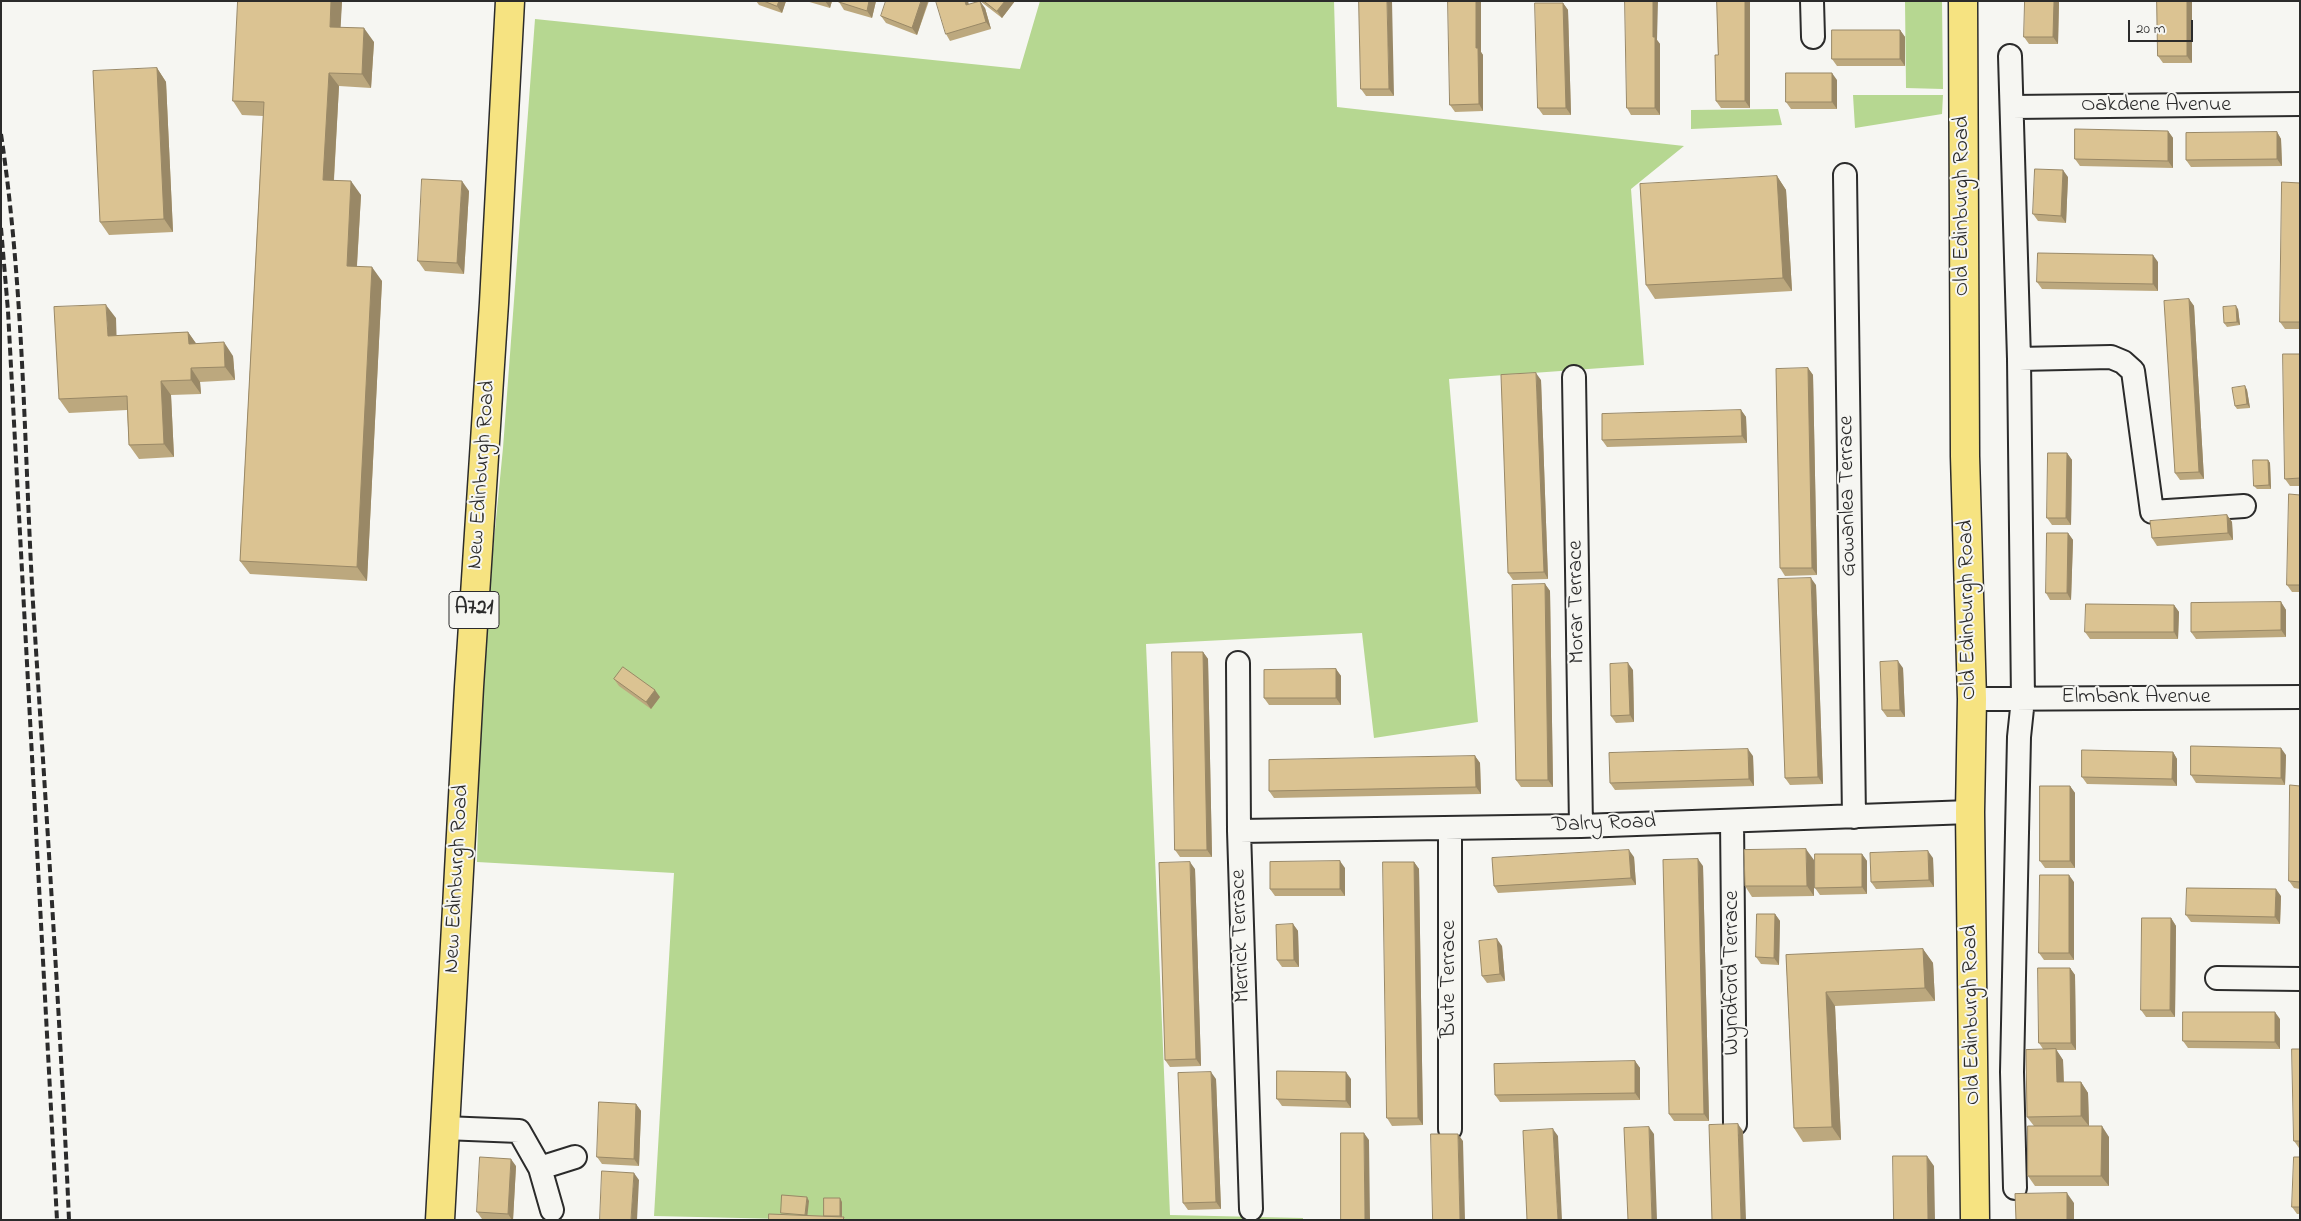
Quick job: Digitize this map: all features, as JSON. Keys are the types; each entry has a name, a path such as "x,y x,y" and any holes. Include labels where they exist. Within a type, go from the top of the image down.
{"main road":[{"name":"New Edinburgh Road","path":"440,1220 468,696 494,303 510,1"},
{"name":"Old Edinburgh Road","path":"1963,1 1965,456 1972,699 1970,812 1975,1220"}],"street":[{"path":"1812,1 1813,37"},
{"name":"Old Edinburgh Road","path":"2010,56 2019,359 2023,699 2019,737 2012,1072 2016,1188"},
{"name":"Oakdene Avenue","path":"2012,107 2300,104"},
{"name":"Gowanlea Terrace","path":"1845,175 1854,817"},
{"path":"2019,359 2110,357 2123,362 2133,371 2152,512 2244,506"},
{"name":"Morar Terrace","path":"1574,377 1581,826"},
{"name":"Merrick Terrace","path":"1238,663 1238,830 1251,1209"},
{"name":"Elmbank Avenue","path":"1972,699 2300,697"},
{"name":"Dalry Road","path":"1238,830 1581,826 1970,812"},
{"name":"Wyndford Terrace","path":"1732,821 1734,1124"},
{"name":"Bute Terrace","path":"1450,829 1450,1129"},
{"path":"2217,978 2300,979"},
{"path":"444,1128 520,1131 540,1168 552,1210"},
{"path":"540,1168 575,1157"}],"green space":[{"path":"1040,1 1334,1 1337,107 1684,146 1631,189 1644,365 1449,379 1478,722 1374,738 1362,633 1146,644 1170,1215 1303,1218 1303,1220 828,1220 654,1216 674,873 477,862 482,662 503,448 535,19 1020,69"},
{"path":"1905,1 1942,1 1943,89 1906,88"},
{"path":"1853,95 1943,95 1942,114 1855,128"},
{"path":"1778,109 1782,125 1691,129 1691,110"}],"building":[{"path":"238,1 331,1 330,27 364,28 362,74 329,73 323,180 351,181 347,266 372,267 357,567 240,561 264,102 233,101"},
{"path":"764,1 779,1 777,6"},
{"path":"840,1 869,1 867,11"},
{"path":"886,1 921,1 912,28 881,16"},
{"path":"936,1 965,1 966,5 980,1 986,22 946,34"},
{"path":"984,1 1005,1 997,11"},
{"path":"1359,1 1387,1 1389,89 1361,89"},
{"path":"1448,1 1476,1 1479,104 1450,105"},
{"path":"1625,1 1653,1 1655,108 1627,108"},
{"path":"1717,1 1745,1 1745,101 1716,101 1715,55 1718,55"},
{"path":"2025,1 2054,1 2053,37 2024,37"},
{"path":"2157,1 2187,1 2187,56 2158,56"},
{"path":"1535,3 1563,3 1566,108 1538,108"},
{"path":"1832,30 1900,30 1900,59 1832,59"},
{"path":"157,68 164,219 100,222 93,71"},
{"path":"1786,73 1832,73 1832,102 1786,102"},
{"path":"2075,129 2168,131 2168,161 2075,159"},
{"path":"2277,132 2277,159 2186,160 2186,133"},
{"path":"2035,169 2063,170 2061,216 2033,214"},
{"path":"1777,176 1783,278 1646,285 1640,184"},
{"path":"422,179 462,181 457,263 418,261"},
{"path":"2282,182 2300,183 2300,322 2280,322"},
{"path":"2038,253 2153,255 2153,284 2037,282"},
{"path":"2189,299 2199,472 2175,473 2164,301"},
{"path":"106,305 108,336 188,332 189,344 224,342 225,367 191,368 191,380 161,381 164,444 129,445 127,396 59,399 54,307"},
{"path":"2236,306 2237,322 2224,323 2223,307"},
{"path":"2283,354 2300,354 2300,478 2285,479"},
{"path":"1808,368 1812,568 1780,568 1776,369"},
{"path":"1536,373 1544,572 1508,573 1501,375"},
{"path":"2245,386 2247,404 2235,406 2232,388"},
{"path":"1741,410 1742,436 1602,440 1602,414"},
{"path":"2048,453 2067,453 2066,518 2047,518"},
{"path":"2253,460 2268,460 2269,485 2254,486"},
{"path":"2289,494 2300,495 2300,585 2287,585"},
{"path":"2227,515 2228,533 2152,538 2150,521"},
{"path":"2047,533 2068,533 2067,593 2046,593"},
{"path":"1811,578 1818,777 1785,778 1778,579"},
{"path":"1545,584 1548,780 1516,780 1512,585"},
{"path":"2281,602 2281,630 2191,632 2191,603"},
{"path":"2086,604 2174,605 2174,632 2085,632"},
{"path":"1172,652 1203,652 1207,850 1175,850"},
{"path":"1898,661 1900,710 1882,710 1880,662"},
{"path":"1628,663 1630,715 1611,716 1610,664"},
{"path":"623,667 655,690 646,702 614,679"},
{"path":"1336,669 1336,698 1264,698 1264,670"},
{"path":"2191,746 2281,748 2281,778 2191,775"},
{"path":"1748,749 1749,779 1610,783 1609,753"},
{"path":"2082,750 2173,752 2172,779 2082,777"},
{"path":"1475,756 1476,787 1269,791 1269,760"},
{"path":"2290,785 2300,786 2300,882 2289,881"},
{"path":"2040,786 2070,786 2070,861 2040,861"},
{"path":"1806,849 1807,886 1745,886 1744,850"},
{"path":"1629,850 1631,878 1494,886 1492,858"},
{"path":"1928,851 1929,880 1871,882 1870,853"},
{"path":"1815,854 1862,854 1862,887 1815,888"},
{"path":"1698,859 1704,1114 1669,1114 1663,860"},
{"path":"1340,861 1340,889 1270,889 1270,862"},
{"path":"1190,862 1196,1059 1165,1060 1159,863"},
{"path":"1383,862 1414,862 1418,1118 1387,1118"},
{"path":"2040,875 2069,875 2069,953 2039,953"},
{"path":"2187,888 2276,889 2275,917 2186,915"},
{"path":"1757,914 1775,914 1774,958 1756,957"},
{"path":"2142,918 2171,918 2170,1010 2141,1010"},
{"path":"1293,924 1294,960 1277,960 1276,925"},
{"path":"1497,939 1500,974 1482,976 1479,941"},
{"path":"1923,949 1925,988 1826,992 1832,1127 1794,1128 1786,955"},
{"path":"2038,968 2070,968 2071,1043 2039,1043"},
{"path":"2183,1012 2275,1012 2275,1042 2183,1041"},
{"path":"2056,1049 2057,1082 2081,1082 2081,1116 2027,1117 2026,1050"},
{"path":"2292,1049 2300,1049 2300,1141 2294,1141"},
{"path":"1635,1061 1635,1093 1495,1095 1494,1064"},
{"path":"1277,1071 1346,1072 1346,1101 1277,1099"},
{"path":"1211,1072 1216,1202 1183,1203 1178,1073"},
{"path":"599,1102 636,1104 634,1159 597,1157"},
{"path":"1738,1124 1741,1220 1712,1220 1709,1125"},
{"path":"2028,1126 2102,1126 2101,1176 2028,1176"},
{"path":"1649,1127 1652,1220 1628,1220 1624,1128"},
{"path":"1553,1129 1558,1220 1527,1220 1523,1131"},
{"path":"1341,1133 1364,1133 1365,1220 1341,1220"},
{"path":"1431,1134 1458,1134 1460,1220 1433,1220"},
{"path":"1893,1156 1927,1156 1928,1220 1894,1220"},
{"path":"480,1157 511,1159 508,1214 477,1212"},
{"path":"2294,1157 2300,1157 2300,1207 2292,1207"},
{"path":"602,1171 634,1173 631,1220 600,1220"},
{"path":"2067,1193 2067,1220 2016,1220 2015,1194"},
{"path":"782,1195 807,1197 805,1215 781,1213"},
{"path":"824,1198 840,1198 840,1216 824,1216"},
{"path":"769,1214 844,1217 843,1220 769,1220"}],"railway":[{"path":"1,134 9,192 19,309 33,603 57,988 69,1220"},
{"path":"1,228 8,311 57,1220"}]}
